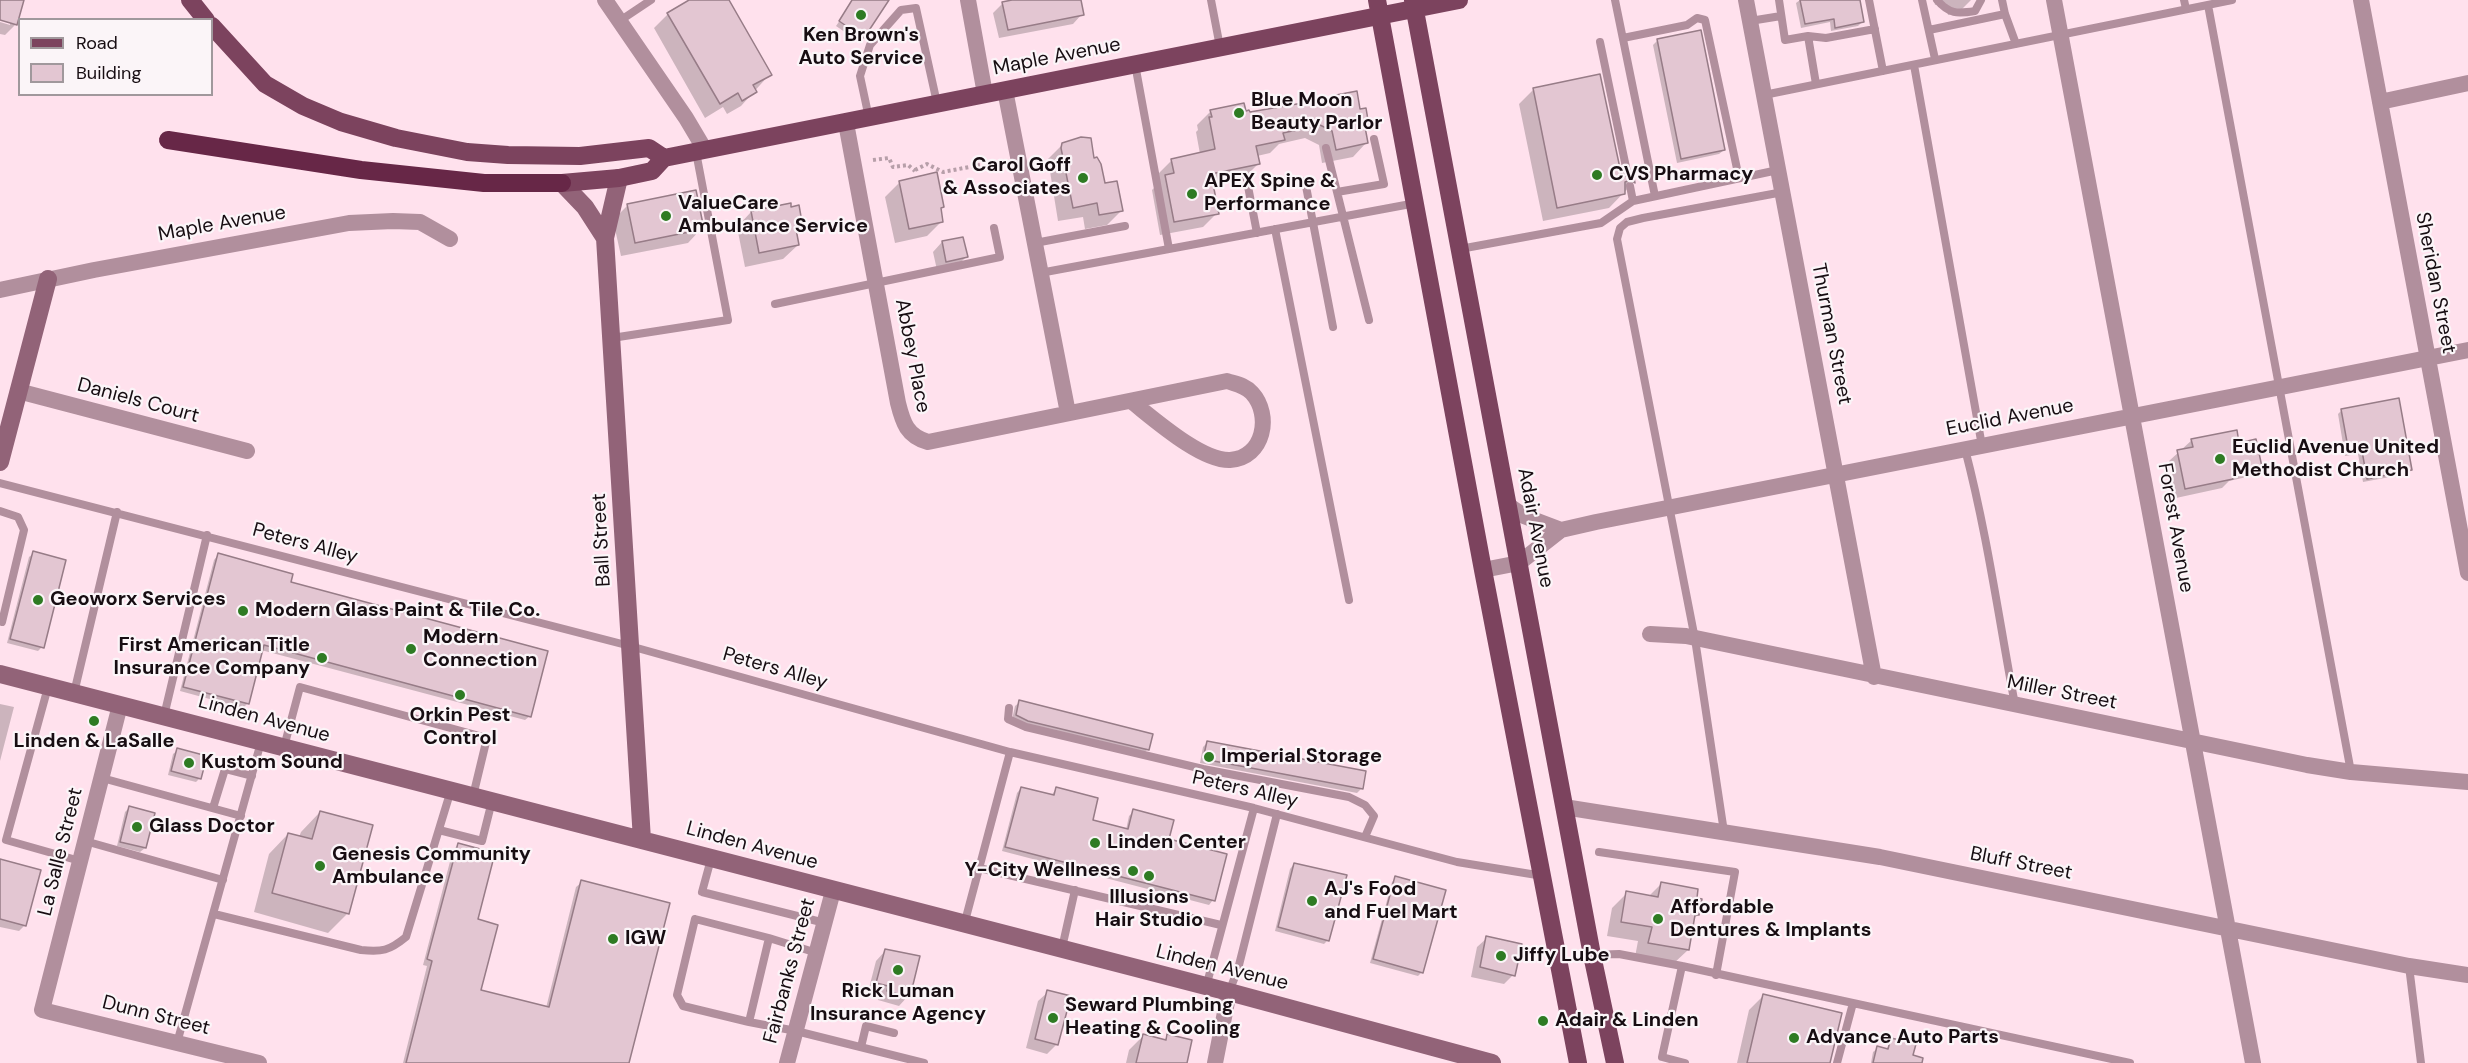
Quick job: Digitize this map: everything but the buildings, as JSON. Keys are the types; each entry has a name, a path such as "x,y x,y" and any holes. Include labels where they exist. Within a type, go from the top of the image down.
{"highway":[{"path":"168,140 361,170 484,183 562,183"}],"main road":[{"path":"190,0 204,18"},
{"name":"Maple Avenue","path":"663,158 1220,47 1378,8 1459,0"},
{"name":"Adair Avenue","path":"1414,4 1592,955 1615,1063"},
{"path":"1378,8 1520,768 1544,876 1578,1063"},
{"path":"213,27 265,84 322,114 385,135 467,152 580,156 649,148 663,158 652,171 619,178 562,183"},
{"name":"Ball Street","path":"619,178 605,238 642,840"},
{"name":"Ball Street","path":"562,183 585,207 605,238"},
{"path":"0,462 48,279"},
{"name":"Linden Avenue","path":"0,674 1229,992 1492,1063"}],"street":[{"path":"605,0 621,20 701,151"},
{"path":"968,0 985,94"},
{"name":"Thurman Street","path":"1746,0 1874,677"},
{"name":"Forest Avenue","path":"2054,0 2134,415 2192,741 2253,1063"},
{"name":"Sheridan Street","path":"2361,0 2468,573"},
{"path":"2379,102 2468,84"},
{"path":"1005,90 1068,413"},
{"name":"Abbey Place","path":"846,123 904,426 916,439 928,442 1227,381 1241,385 1252,393 1261,411 1263,433 1258,443 1245,456 1229,460 1210,455 1177,437 1131,401"},
{"name":"Maple Avenue","path":"0,290 349,223 420,222 450,239"},
{"name":"Euclid Avenue","path":"1483,570 1519,563 1561,530 2280,385 2468,350"},
{"name":"Daniels Court","path":"18,391 248,451"},
{"path":"1508,505 1524,516 1561,530"},
{"name":"Miller Street","path":"1650,634 1695,639 2351,772 2468,782"},
{"name":"La Salle Street","path":"42,1010 120,705"},
{"name":"Bluff Street","path":"1564,807 1880,857 2409,966 2468,975"},
{"name":"Fairbanks Street","path":"787,1063 833,891"},
{"path":"1215,1063 1229,992"},
{"name":"Dunn Street","path":"42,1010 259,1063"}],"lane":[{"path":"621,20 651,0"},
{"path":"1211,0 1220,47"},
{"path":"1615,0 1655,196"},
{"path":"1779,0 1785,40 1808,36 1826,38 1875,29"},
{"path":"1869,0 1883,71"},
{"path":"1922,0 1935,59"},
{"path":"1937,0 1946,11 1959,14 1974,11 1981,0"},
{"path":"2002,0 2016,44"},
{"path":"1764,95 2061,35 2185,5 2208,5 2232,0"},
{"path":"2208,5 2351,772"},
{"path":"869,118 860,76 870,45 901,10 916,8 937,104"},
{"path":"1929,30 2005,14"},
{"path":"1750,21 1782,16"},
{"path":"1623,38 1687,25 1697,18 1705,20 1739,178"},
{"path":"1808,36 1816,84"},
{"path":"1600,42 1627,172"},
{"path":"1135,64 1169,249"},
{"path":"1914,65 1982,446"},
{"path":"1337,192 1384,184 1374,139"},
{"path":"1326,148 1370,320"},
{"path":"612,338 728,320 701,151"},
{"path":"1460,249 1601,223 1633,201 1778,170"},
{"path":"1246,176 1257,233"},
{"path":"1305,181 1333,327"},
{"path":"1630,186 1633,201"},
{"path":"1724,832 1695,639 1617,239 1620,228 1627,222 1783,192"},
{"path":"1040,273 1416,203"},
{"path":"1034,244 1125,226"},
{"path":"775,304 1000,257 994,228"},
{"path":"1275,229 1349,600"},
{"path":"1965,449 1981,508 1993,592 2015,705"},
{"name":"Peters Alley","path":"0,483 630,646 1010,752 1254,808 1456,862 1544,876"},
{"path":"0,511 18,516 24,530 2,622 0,621"},
{"path":"74,693 117,512"},
{"path":"164,716 207,535"},
{"path":"48,687 6,840 80,861"},
{"path":"284,747 300,687 487,738 474,796"},
{"path":"1009,708 1008,719 1026,727 1203,769 1349,797 1365,805 1374,816 1365,837"},
{"path":"177,1043 262,742"},
{"path":"964,925 1010,752"},
{"path":"213,808 225,769 252,776"},
{"path":"102,778 241,816"},
{"path":"214,914 361,950 380,952 396,946 406,937 451,790"},
{"path":"439,830 482,840 492,801"},
{"path":"1206,987 1254,808"},
{"path":"1229,992 1238,969 1277,814"},
{"path":"85,841 223,880"},
{"path":"1599,852 1735,872 1716,975"},
{"path":"711,859 702,892 825,923"},
{"path":"979,868 1221,925"},
{"path":"1062,950 1076,890"},
{"path":"817,953 770,938 695,919 677,995 683,1006 924,1063"},
{"path":"749,1022 770,938"},
{"path":"1592,955 1619,954 1683,966 2130,1063"},
{"path":"1683,966 1662,1057 1685,1063"},
{"path":"2409,966 2421,1063"},
{"path":"1837,1063 1853,1003"},
{"path":"861,1047 866,1026 894,1033"}],"path":[{"path":"873,160 889,158 893,167 908,165 915,171 927,164 943,172 980,165"}],"place":[{"name":"Ken Brown's Auto Service","path":"861,15"},
{"name":"Blue Moon Beauty Parlor","path":"1239,113"},
{"name":"CVS Pharmacy","path":"1597,175"},
{"name":"Carol Goff & Associates","path":"1083,178"},
{"name":"APEX Spine & Performance","path":"1192,194"},
{"name":"ValueCare Ambulance Service","path":"666,216"},
{"name":"Euclid Avenue United Methodist Church","path":"2220,459"},
{"name":"Geoworx Services","path":"38,600"},
{"name":"Modern Glass Paint & Tile Co.","path":"243,611"},
{"name":"Modern Connection","path":"411,649"},
{"name":"First American Title Insurance Company","path":"322,658"},
{"name":"Orkin Pest Control","path":"460,695"},
{"name":"Linden & LaSalle","path":"94,721"},
{"name":"Imperial Storage","path":"1209,757"},
{"name":"Kustom Sound","path":"189,763"},
{"name":"Glass Doctor","path":"137,827"},
{"name":"Linden Center","path":"1095,843"},
{"name":"Genesis Community Ambulance","path":"320,866"},
{"name":"Y-City Wellness","path":"1133,871"},
{"name":"Illusions Hair Studio","path":"1149,876"},
{"name":"AJ's Food and Fuel Mart","path":"1312,901"},
{"name":"Affordable Dentures & Implants","path":"1658,919"},
{"name":"IGW","path":"613,939"},
{"name":"Jiffy Lube","path":"1501,956"},
{"name":"Rick Luman Insurance Agency","path":"898,970"},
{"name":"Seward Plumbing Heating & Cooling","path":"1053,1018"},
{"name":"Adair & Linden","path":"1543,1021"},
{"name":"Advance Auto Parts","path":"1794,1038"}]}
